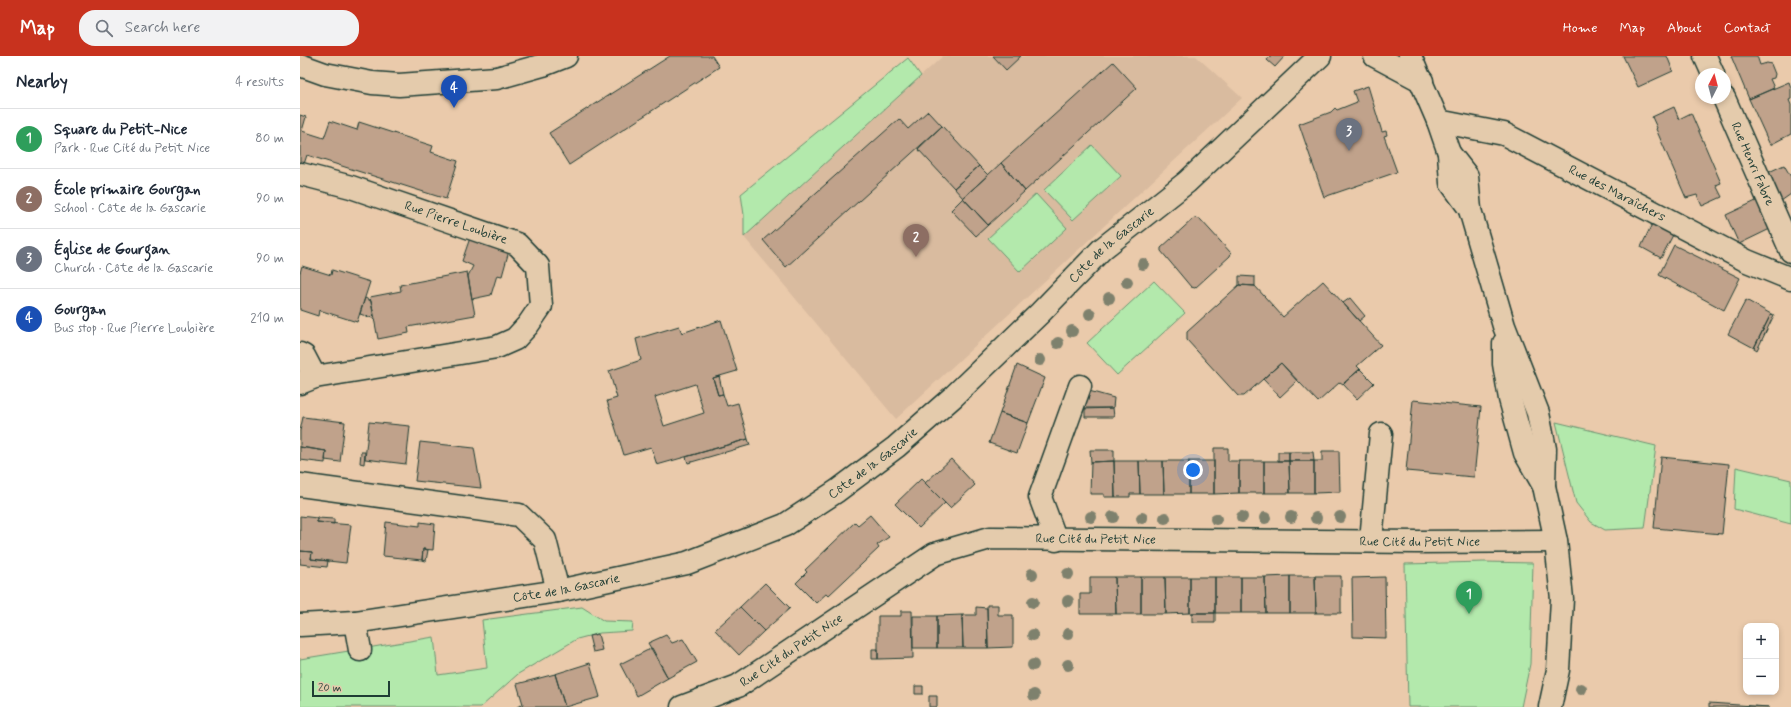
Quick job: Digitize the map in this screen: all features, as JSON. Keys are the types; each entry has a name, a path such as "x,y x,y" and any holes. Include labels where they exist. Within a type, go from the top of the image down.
{"street":[{"path":"300,65 325,74 372,83 399,85 497,78 543,65 566,56"},
{"name":"Côte de la Gascarie","path":"300,626 355,622 558,591 687,563 785,525 837,491 896,447 954,396 1040,313 1102,249 1187,182 1320,56"},
{"path":"1375,56 1422,81"},
{"path":"1410,56 1438,120 1449,153 1451,182 1470,210 1504,326 1504,364 1510,398 1525,453 1544,486 1556,541 1562,599 1558,670 1550,707"},
{"path":"1706,56 1711,68"},
{"name":"Rue Henri Fabre","path":"1727,104 1791,251"},
{"name":"Rue des Maraîchers","path":"1438,120 1504,134 1747,261 1791,279"},
{"name":"Rue Pierre Loubière","path":"304,175 351,187 517,244 538,266 541,306 528,325 515,340 497,347 307,380"},
{"path":"300,354 304,356 307,380"},
{"path":"1056,540 1040,496 1080,386"},
{"path":"1371,540 1381,434"},
{"path":"300,485 519,515 545,540 558,591"},
{"name":"Rue Cité du Petit Nice","path":"682,707 738,686 935,554 990,538 1056,540 1371,540 1417,542 1556,541"},
{"path":"355,622 360,650"}],"shaded area":[{"path":"943,56 1196,56 1242,98 896,419 744,237"}],"green space":[{"path":"908,58 921,76 744,237 744,215 741,194"},
{"path":"1092,145 1121,176 1073,220 1044,190"},
{"path":"1036,194 1067,228 1020,272 988,238"},
{"path":"1154,281 1185,313 1117,375 1087,343"},
{"path":"1556,422 1656,446 1645,528 1605,530 1591,522 1576,503"},
{"path":"1736,467 1791,480 1791,524 1734,509"},
{"path":"1484,562 1533,563 1530,664 1521,707 1408,707 1405,564"},
{"path":"582,607 604,621 633,622 632,631 600,633 577,639 518,674 481,707 300,707 300,659 434,637 438,675 487,668 482,620"}],"building":[{"path":"670,56 712,56 719,67 569,165 549,133"},
{"path":"993,56 1021,56 1006,70"},
{"path":"1270,56 1285,56 1275,67 1267,60"},
{"path":"1623,56 1667,56 1673,71 1638,87"},
{"path":"1731,56 1757,56 1760,65 1767,63 1771,64 1775,74 1774,78 1770,79 1774,88 1749,99"},
{"path":"1113,62 1137,88 1025,191 1001,163"},
{"path":"1789,82 1791,88 1791,99 1789,100 1791,105 1791,134 1770,145 1749,99"},
{"path":"1368,86 1382,132 1386,131 1387,135 1384,136 1397,172 1324,197 1299,124 1331,112 1335,108 1337,110 1357,102 1353,91"},
{"path":"1674,107 1679,119 1691,113 1721,183 1716,185 1722,197 1702,206 1697,195 1686,198 1652,117"},
{"path":"928,111 942,126 786,267 763,240 899,119 908,129"},
{"path":"300,115 306,117 302,131 324,138 330,121 357,130 359,122 433,146 431,152 458,161 446,199 307,155 300,176"},
{"path":"942,126 979,166 954,188 918,149"},
{"path":"1001,163 1025,191 988,225 963,198"},
{"path":"1784,165 1791,177 1791,194 1781,201 1769,172"},
{"path":"979,166 988,175 963,198 954,188"},
{"path":"963,198 988,225 976,236 951,210"},
{"path":"1758,200 1772,228 1739,244 1726,215"},
{"path":"1194,218 1200,219 1231,253 1230,256 1195,288 1191,287 1161,251 1161,248"},
{"path":"1652,224 1673,235 1661,258 1641,247"},
{"path":"471,235 510,247 502,276 497,275 491,295 472,299 468,276 473,266 462,261"},
{"path":"1674,245 1740,278 1724,310 1659,275"},
{"path":"302,266 331,275 332,270 370,282 357,322 319,310 318,316 300,310 300,273"},
{"path":"467,272 475,315 408,327 409,333 378,339 370,297 401,291 400,285"},
{"path":"1239,276 1255,277 1255,286 1239,285"},
{"path":"1323,281 1381,345 1357,366 1360,369 1343,384 1340,382 1318,402 1281,363 1244,396 1238,396 1187,340 1187,332 1239,285 1255,286 1283,317"},
{"path":"365,298 371,301 375,319 360,314"},
{"path":"1350,298 1365,316 1359,321 1343,303"},
{"path":"1746,300 1771,314 1754,348 1728,334"},
{"path":"1771,314 1774,315 1757,350 1754,348"},
{"path":"721,320 737,371 713,378 718,395 723,394 727,406 738,403 748,439 657,465 651,447 624,455 607,401 617,398 609,371 641,360 636,339 679,326 682,333","holes":["695,384 704,413 664,426 655,397"]},
{"path":"1281,363 1297,381 1280,397 1263,379"},
{"path":"1017,365 1045,378 1028,423 1000,413"},
{"path":"1360,369 1374,383 1357,399 1343,384"},
{"path":"719,376 723,394 718,395 713,378"},
{"path":"1089,391 1114,398 1113,408 1083,409"},
{"path":"1413,400 1481,407 1474,477 1406,471"},
{"path":"1085,408 1113,408 1114,417 1085,417"},
{"path":"1000,413 1028,423 1017,453 989,443"},
{"path":"303,417 345,422 340,462 325,460 326,451 300,447 300,431"},
{"path":"369,422 410,426 406,464 365,459"},
{"path":"748,439 750,445 688,463 686,457"},
{"path":"420,442 474,448 481,488 415,481"},
{"path":"300,447 326,451 325,463 300,460"},
{"path":"1214,448 1228,448 1228,461 1239,461 1239,493 1214,494"},
{"path":"1090,450 1114,450 1114,461 1091,462"},
{"path":"1322,451 1339,451 1340,492 1314,493 1314,461 1322,461"},
{"path":"361,452 365,452 364,464 360,463"},
{"path":"1278,452 1289,452 1289,461 1278,461"},
{"path":"1289,452 1313,452 1314,461 1289,461"},
{"path":"1661,457 1729,464 1722,534 1654,528"},
{"path":"951,459 975,485 950,508 925,483"},
{"path":"1114,461 1139,461 1140,494 1130,494 1130,497 1115,497"},
{"path":"1114,461 1115,497 1104,497 1104,494 1090,494 1091,462"},
{"path":"1139,461 1163,461 1164,494 1140,494"},
{"path":"1163,461 1189,461 1189,494 1164,494"},
{"path":"1189,461 1214,461 1214,494 1189,494"},
{"path":"1239,461 1264,461 1264,493 1239,493"},
{"path":"1264,461 1289,461 1290,493 1264,493"},
{"path":"1289,461 1314,461 1314,493 1290,493"},
{"path":"921,479 945,503 919,528 895,504"},
{"path":"870,515 889,537 877,545 879,548 829,595 827,593 816,603 796,583 807,572 805,570 855,522 858,525"},
{"path":"300,516 317,518 317,522 351,525 346,563 311,559 312,552 300,551"},
{"path":"317,518 334,519 334,524 317,522"},
{"path":"386,522 420,526 420,522 435,524 433,550 423,549 422,560 383,556"},
{"path":"423,549 428,550 426,561 422,560"},
{"path":"300,551 312,552 311,559 328,561 327,567 300,564"},
{"path":"1290,576 1315,576 1316,613 1290,613"},
{"path":"1290,576 1290,613 1266,613 1265,577"},
{"path":"1315,576 1341,576 1341,613 1316,613"},
{"path":"1090,577 1115,577 1116,614 1080,614 1080,594 1090,594"},
{"path":"1115,577 1141,577 1141,614 1116,614"},
{"path":"1141,577 1165,577 1166,614 1141,614"},
{"path":"1165,577 1190,577 1190,613 1166,614"},
{"path":"1190,577 1215,577 1215,613 1190,613"},
{"path":"1215,577 1241,577 1241,613 1215,613"},
{"path":"1241,577 1265,577 1266,613 1241,613"},
{"path":"1385,577 1386,638 1353,637 1352,578"},
{"path":"765,583 790,608 764,631 740,607"},
{"path":"987,605 998,605 998,615 1013,615 1013,647 988,648"},
{"path":"740,607 764,631 739,655 715,630"},
{"path":"976,607 987,608 988,648 963,648 962,615 976,615"},
{"path":"901,611 912,611 913,658 878,659 878,616 901,616"},
{"path":"1192,613 1215,613 1215,622 1192,622"},
{"path":"962,615 963,648 937,648 937,616"},
{"path":"913,616 937,616 937,648 913,648"},
{"path":"598,634 602,650 593,652 589,636"},
{"path":"666,635 672,643 683,639 697,662 668,678 648,643"},
{"path":"652,648 668,678 637,696 620,664"},
{"path":"872,649 878,649 878,659 872,659"},
{"path":"590,663 600,697 565,707 555,674"},
{"path":"555,674 565,707 517,707 523,704 517,684"},
{"path":"915,686 923,686 923,694 915,694"},
{"path":"929,696 937,696 937,707 929,707"},
{"path":"1709,703 1769,707 1709,707"}],"place":[{"name":"Gourgan","path":"454,108"},
{"name":"Église de Gourgan","path":"1349,151"},
{"name":"École primaire Gourgan","path":"916,257"},
{"name":"Square du Petit-Nice","path":"1469,614"}]}
